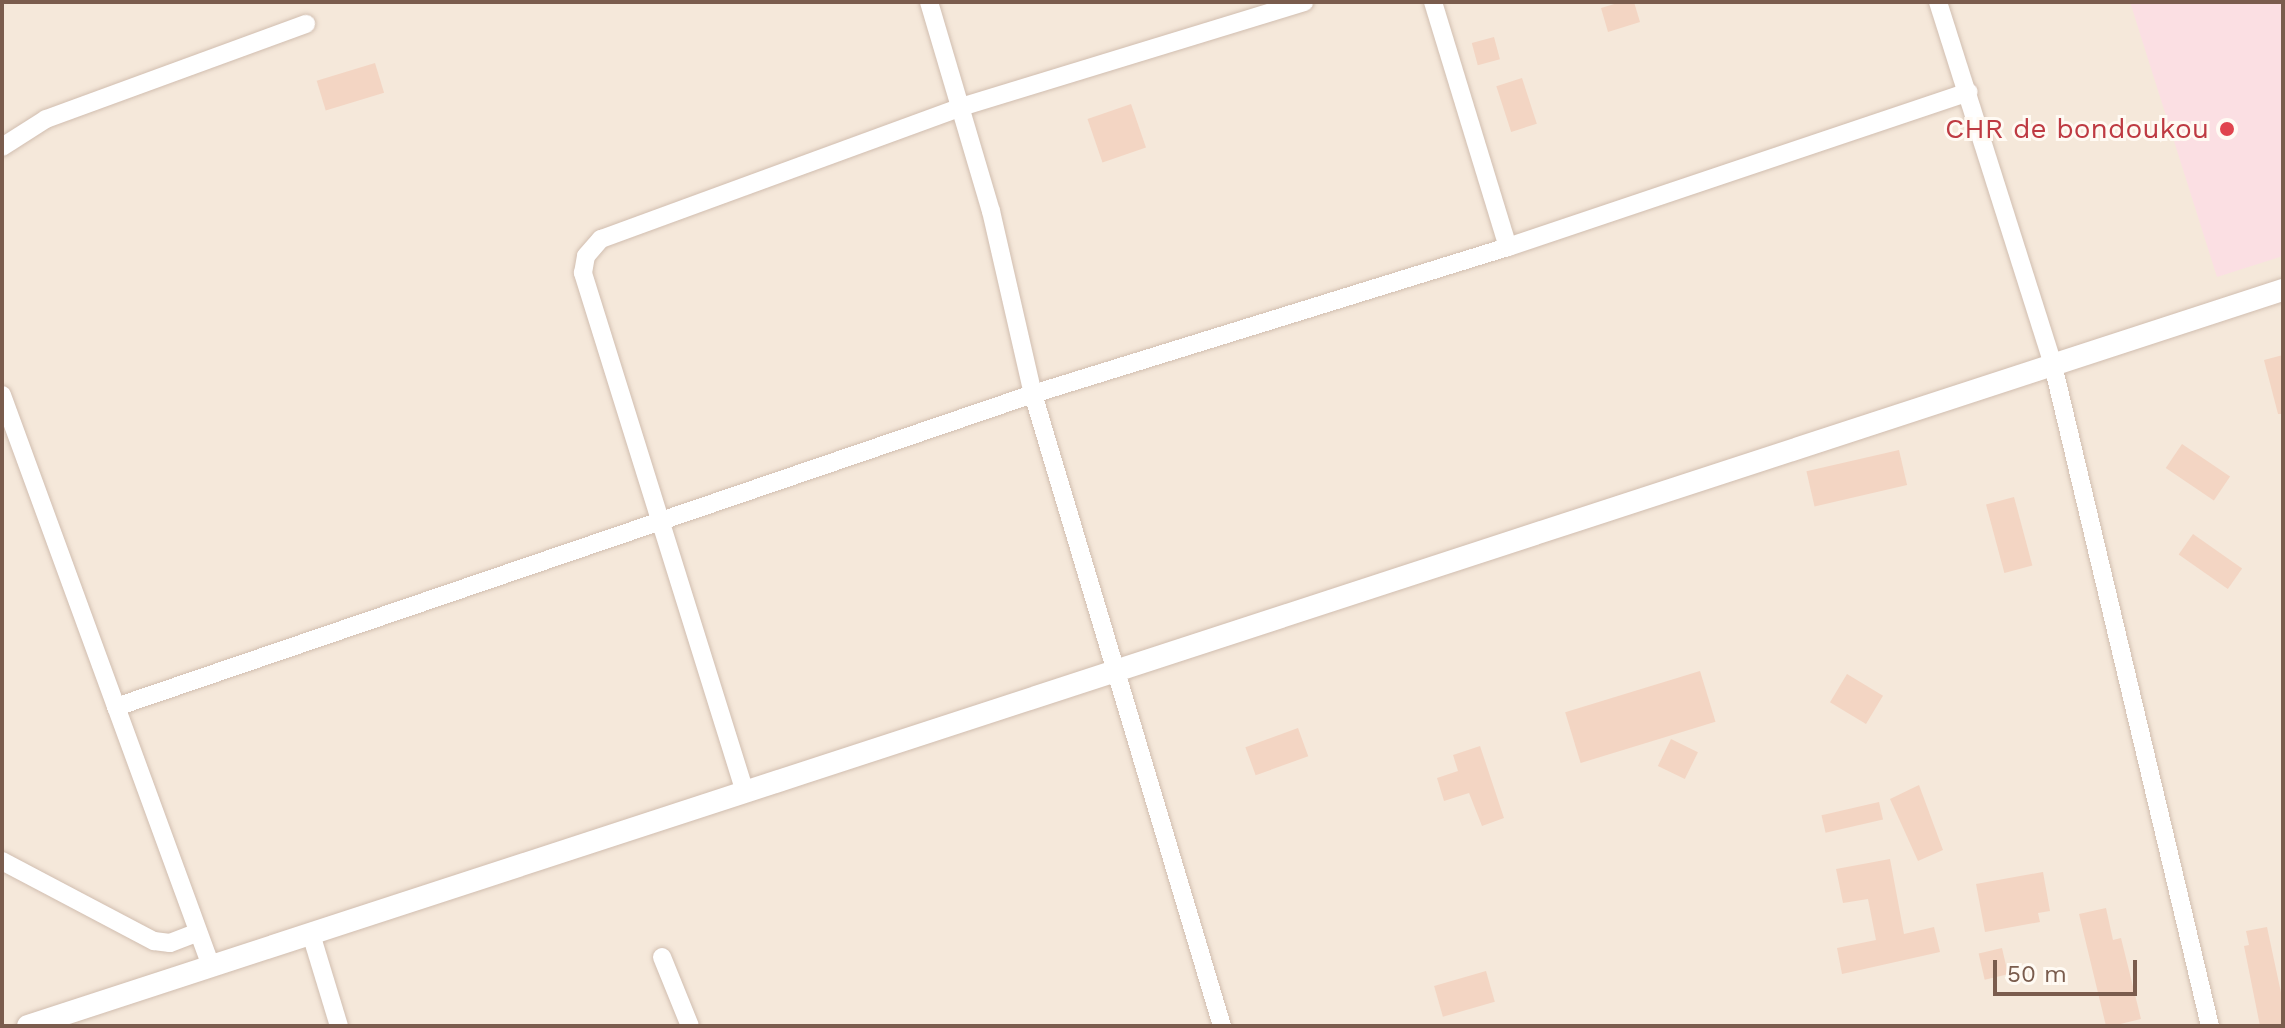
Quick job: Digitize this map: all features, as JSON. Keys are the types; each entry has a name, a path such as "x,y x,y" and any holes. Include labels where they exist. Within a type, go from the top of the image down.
{"street":[{"path":"929,2 991,211 1033,394 1222,1026"},
{"path":"744,789 658,523 583,273 586,256 601,239 961,107 1304,2"},
{"path":"1433,2 1508,247"},
{"path":"1938,2 2053,365 2210,1026"},
{"path":"2,147 46,119 306,24"},
{"path":"116,707 1033,394 1508,247 1969,92"},
{"path":"28,1026 1115,667 2283,290"},
{"path":"2,395 211,966"},
{"path":"2,861 154,941 170,943 198,932"},
{"path":"311,934 339,1026"},
{"path":"662,957 690,1026"}],"shaded area":[{"path":"2,2 2283,2 2283,1026 2,1026"},
{"name":"CHR de bondoukou","path":"2130,2 2283,2 2283,256 2217,277"}],"building":[{"path":"1634,2 1640,22 1608,32 1601,8"},
{"path":"1494,37 1500,59 1478,65 1472,43"},
{"path":"375,63 384,93 326,110 317,81"},
{"path":"1522,78 1537,124 1511,132 1496,86"},
{"path":"1131,104 1146,147 1102,162 1088,119"},
{"path":"2283,355 2283,414 2278,414 2264,360"},
{"path":"2182,444 2230,476 2214,500 2166,468"},
{"path":"1899,450 1907,485 1815,506 1806,471"},
{"path":"2014,497 2032,566 2004,573 1986,505"},
{"path":"2193,534 2242,568 2228,589 2179,554"},
{"path":"1700,671 1715,722 1581,763 1565,712"},
{"path":"1847,674 1883,696 1866,724 1830,702"},
{"path":"1298,728 1308,756 1256,775 1245,747"},
{"path":"1671,739 1698,752 1685,779 1658,766"},
{"path":"1480,746 1504,818 1482,826 1469,793 1444,801 1437,778 1458,771 1453,755"},
{"path":"1919,785 1943,850 1918,861 1890,799"},
{"path":"1879,802 1883,820 1826,833 1822,815"},
{"path":"1890,859 1904,934 1934,927 1940,952 1842,974 1837,948 1876,940 1868,899 1843,903 1836,869"},
{"path":"2043,872 2050,911 2038,913 2040,922 1985,932 1976,884"},
{"path":"2106,908 2113,940 2121,938 2141,1019 2112,1026 2106,1026 2079,914"},
{"path":"2267,927 2283,1002 2283,1026 2260,1026 2244,946 2249,945 2246,931"},
{"path":"2002,948 2008,974 1985,980 1979,953"},
{"path":"1486,971 1495,1002 1443,1017 1434,986"}],"place":[{"name":"CHR de bondoukou","path":"2227,129"}]}
